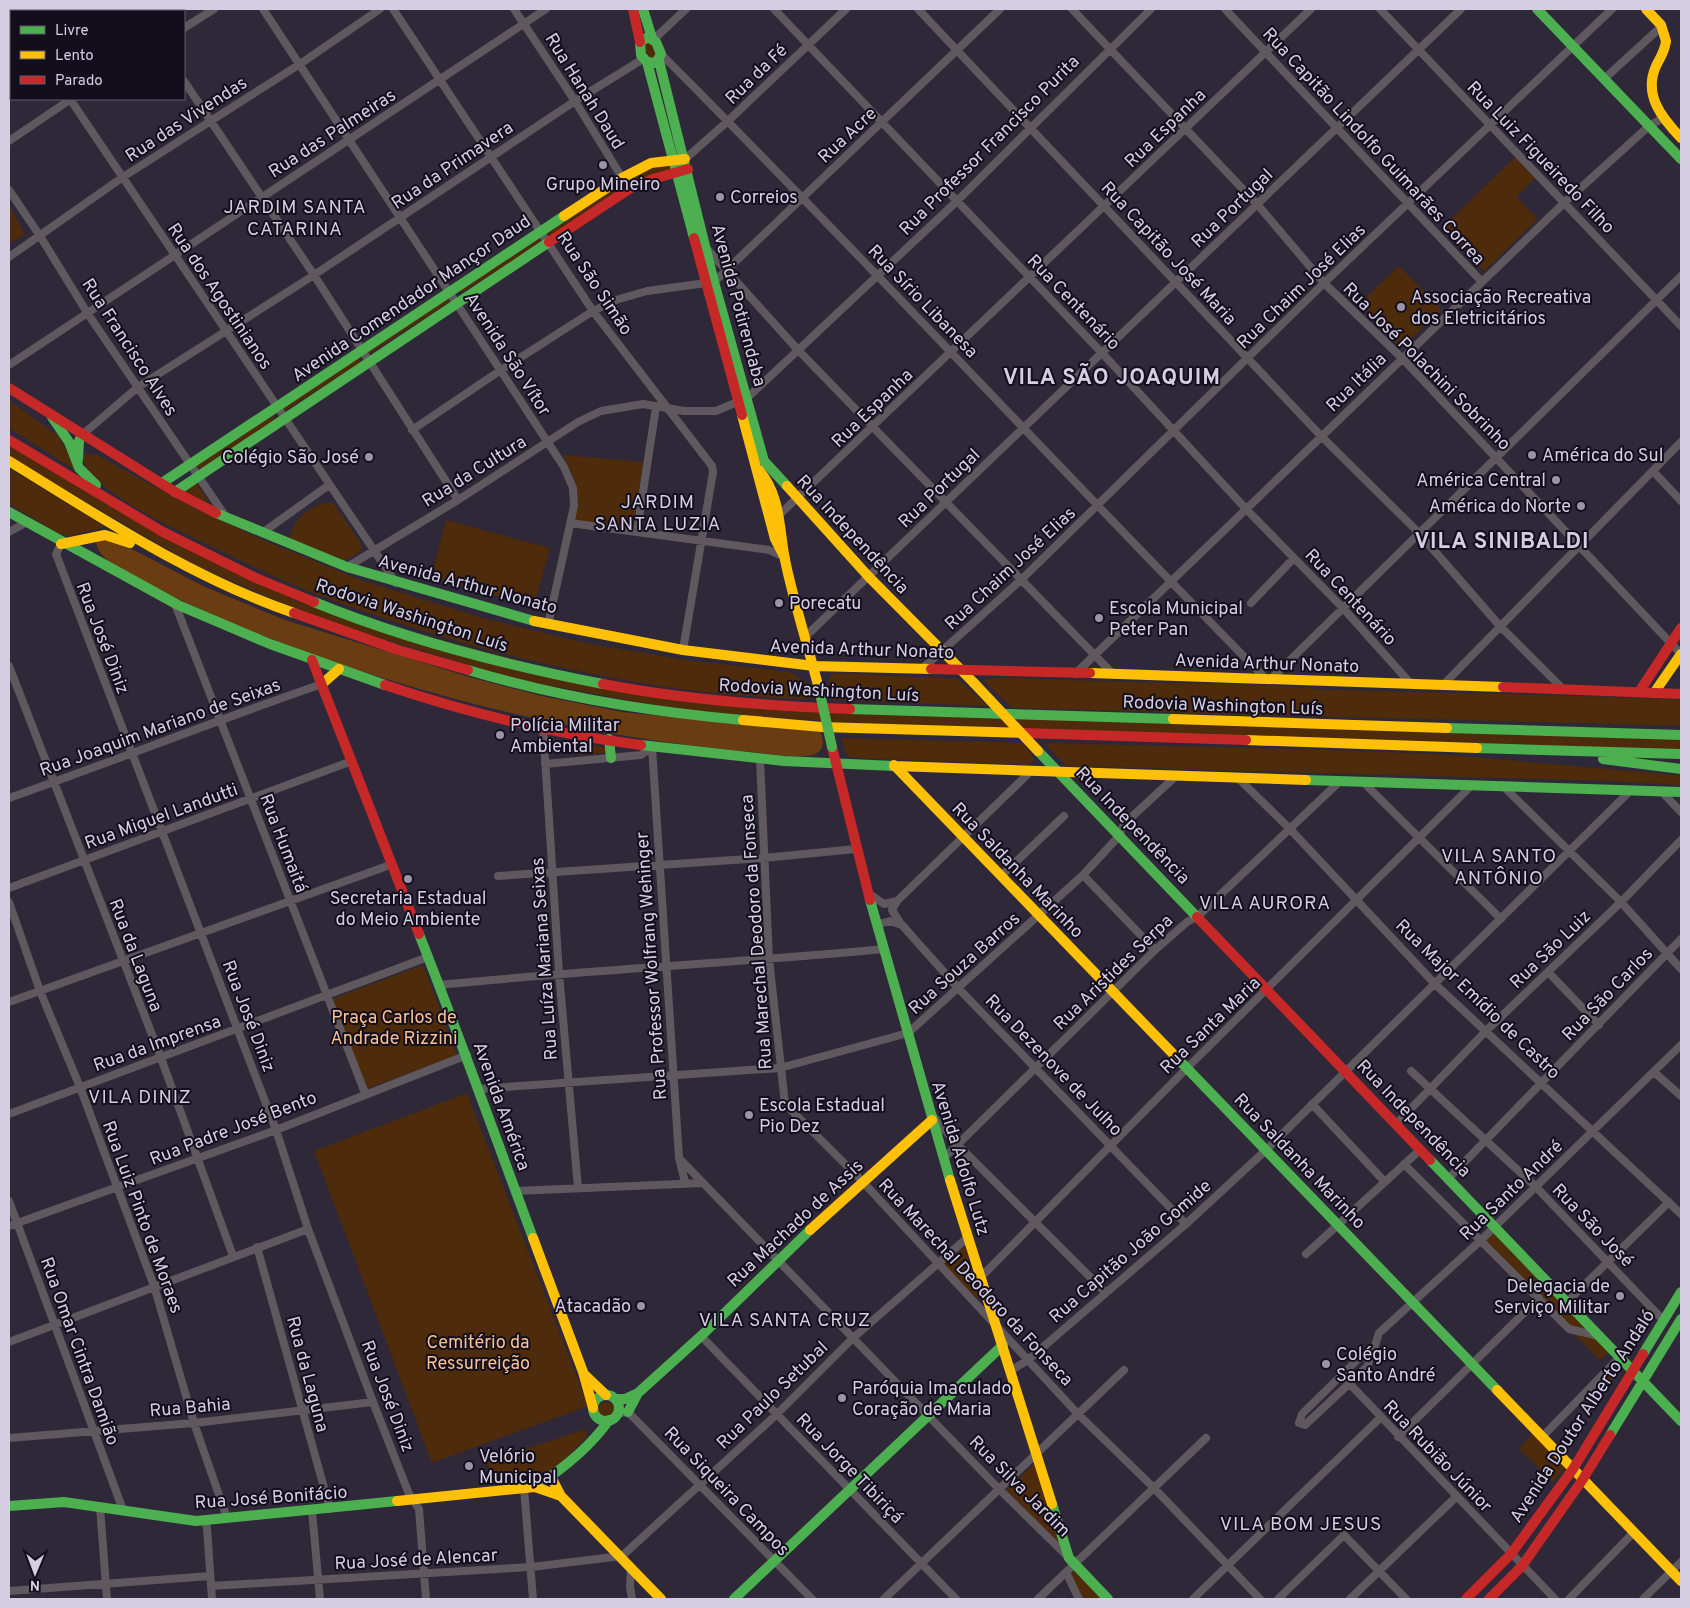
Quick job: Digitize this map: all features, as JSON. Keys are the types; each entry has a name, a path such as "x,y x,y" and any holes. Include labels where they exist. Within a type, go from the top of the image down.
{"main road":[{"path":"633,9 640,42"},
{"path":"640,42 645,37 653,38 643,9"},
{"path":"1537,9 1681,159"},
{"path":"1646,9 1662,26 1665,35 1666,47 1653,73 1651,88 1654,102 1663,118 1681,138"},
{"name":"Avenida Potirendaba","path":"653,38 660,58 688,169 706,249 710,284 737,403 775,539 785,558"},
{"name":"Avenida Potirendaba","path":"640,42 710,284 768,468"},
{"path":"645,60 653,64 660,58"},
{"name":"Avenida Comendador Mançor Daud","path":"175,492 548,242 630,189 675,167 685,159"},
{"name":"Avenida Comendador Mançor Daud","path":"162,484 189,464 362,352 541,230 622,178 651,163 688,169"},
{"name":"Avenida Arthur Nonato","path":"9,388 52,417 175,492 228,519 347,567 396,583 548,624 683,650 814,666 960,669 1681,694"},
{"path":"52,417 69,442 79,468 86,477 114,497 120,507"},
{"path":"79,468 78,452 82,435"},
{"name":"Rodovia Washington Luís","path":"9,440 184,543 264,581 397,631 449,648 608,686 681,697 787,707 1681,735"},
{"name":"Rodovia Washington Luís","path":"9,461 138,540 273,606 326,626 435,661 562,694 683,715 822,727 1549,748 1681,754"},
{"name":"Avenida Potirendaba","path":"756,468 764,474 771,486 785,558 814,666 835,764"},
{"name":"Rua Independência","path":"768,468 798,498 868,576 974,683 1118,836 1198,916 1397,1123 1642,1382 1680,1418"},
{"path":"9,512 61,544 175,604 312,660 429,700 544,727 652,747 760,760 1058,772 1164,781 1176,776 1363,782 1375,788 1472,785 1504,786 1516,792 1681,792"},
{"path":"61,544 96,535 105,535 186,565"},
{"path":"1639,692 1681,628"},
{"path":"1654,693 1681,654"},
{"name":"Avenida América","path":"312,660 390,865 467,1055 477,1089 583,1372 593,1408"},
{"path":"322,684 339,669"},
{"path":"609,739 610,758"},
{"path":"1549,748 1562,755 1681,769"},
{"name":"Avenida Adolfo Lutz","path":"835,764 856,849 871,894 931,1117 967,1238 982,1276 1010,1371 1072,1561"},
{"name":"Rua Saldanha Marinho","path":"894,765 1681,1581"},
{"name":"Rua Machado de Assis","path":"611,1397 625,1399 638,1393 701,1336 777,1260 931,1117"},
{"name":"Avenida Doutor Alberto Andaló","path":"1466,1599 1511,1554 1573,1469 1681,1292"},
{"name":"Avenida Doutor Alberto Andaló","path":"1489,1599 1522,1566 1583,1479 1681,1319"},
{"path":"734,1599 1003,1344"},
{"name":"Avenida América","path":"583,1372 593,1385 611,1397"},
{"name":"Rua Machado de Assis","path":"628,1412 638,1393"},
{"path":"535,1487 551,1477 602,1430 614,1417 619,1408 611,1397 598,1398 593,1408 598,1418 590,1440"},
{"path":"598,1418 614,1417"},
{"path":"551,1477 561,1496 622,1556 661,1599"},
{"path":"535,1487 561,1496"},
{"name":"Rua José Bonifácio","path":"9,1506 64,1502 196,1521 413,1501 535,1487"},
{"name":"Rua Silva Jardim","path":"1072,1561 1108,1599"}],"street":[{"path":"185,27 214,9"},
{"name":"Avenida São Vítor","path":"263,9 564,467 573,488 574,506 548,624"},
{"name":"Rua das Vivendas","path":"9,256 210,120 300,64 380,9"},
{"name":"Rua São Simão","path":"394,9 593,311 712,469 702,540"},
{"name":"Rua Hanah Daud","path":"514,9 630,189"},
{"name":"Rua das Palmeiras","path":"9,365 546,9"},
{"path":"653,38 686,9"},
{"name":"Rua Centenário","path":"774,9 1102,353 1246,509 1343,608 1412,684"},
{"name":"Rua da Fé","path":"685,159 728,121 846,9"},
{"name":"Rua Capitão José Maria","path":"918,9 1321,436 1418,532 1499,625 1564,690"},
{"name":"Rua Acre","path":"710,284 726,271 1000,9"},
{"name":"Rua José Polachini Sobrinho","path":"1072,9 1257,204 1324,283 1402,358 1681,654"},
{"name":"Rua Professor Francisco Purita","path":"737,403 747,398 956,202 1109,48 1151,9"},
{"name":"Rua Capitão Lindolfo Guimarães Correa","path":"1225,9 1482,282"},
{"name":"Rua Espanha","path":"778,516 874,428 1028,276 1186,129 1311,9"},
{"name":"Rua Luiz Figueiredo Filho","path":"1380,9 1681,326"},
{"name":"Rua Portugal","path":"806,636 1461,9"},
{"name":"Rua Chaim José Elias","path":"923,668 1022,579 1324,283 1612,9"},
{"path":"1604,79 1662,26"},
{"name":"Rua Sírio Libanesa","path":"660,58 728,121 952,352 1170,582 1268,679"},
{"name":"Rua da Primavera","path":"82,435 138,387 314,276 575,101 645,60"},
{"path":"185,82 314,276 458,500"},
{"path":"9,141 70,100"},
{"name":"Rua dos Agostinianos","path":"72,100 276,408 396,583"},
{"name":"Rua Itália","path":"1075,674 1564,203 1649,126 1663,118"},
{"name":"Rua Francisco Alves","path":"9,190 88,314 228,519"},
{"path":"706,249 798,350 1113,674"},
{"path":"1268,679 1343,608 1418,532 1681,276"},
{"path":"412,430 593,311 616,300 646,291 710,284"},
{"name":"Rua da Cultura","path":"347,567 601,411 643,404 696,412 716,411 737,403"},
{"path":"637,531 656,407"},
{"path":"1442,685 1681,442"},
{"path":"1653,471 1681,501"},
{"path":"262,533 328,485"},
{"path":"9,532 27,522"},
{"path":"570,522 769,550 785,558"},
{"path":"683,650 702,540"},
{"name":"Rua José Diniz","path":"61,544 56,554 131,755 202,932 237,1030 276,1130 308,1229 413,1501 419,1509 426,1599"},
{"path":"1251,603 1294,558"},
{"name":"Rua Humaitá","path":"175,604 365,1093"},
{"name":"Rua da Laguna","path":"9,666 161,1058 233,1256"},
{"name":"Rua Joaquim Mariano de Seixas","path":"9,798 131,755 220,719 322,684"},
{"name":"Rua Luíza Mariana Seixas","path":"544,727 559,973 578,1188"},
{"path":"545,764 641,755 652,747"},
{"name":"Rua Professor Wolfrang Wehinger","path":"652,747 679,1158 685,1182"},
{"name":"Rua Marechal Deodoro da Fonseca","path":"760,760 769,960 785,1104 862,1181 999,1331 1078,1414 1154,1488 1227,1567 1260,1599"},
{"name":"Rua Miguel Landutti","path":"9,888 352,761"},
{"path":"871,894 884,904 897,900 1031,771"},
{"name":"Rua Major Emídio de Castro","path":"1238,778 1290,829 1435,984 1681,1214"},
{"name":"Rua Souza Barros","path":"908,1033 959,989 1083,875 1118,836 1124,824 1164,781"},
{"name":"Rua Aristides Serpa","path":"944,1158 1155,950 1187,922 1198,916 1339,782"},
{"path":"1456,785 1460,797"},
{"name":"Rua Santa Maria","path":"982,1276 1034,1220 1472,785"},
{"path":"1375,788 1419,838 1501,919"},
{"name":"Rua Capitão João Gomide","path":"1010,1371 1028,1360 1186,1224 1266,1150 1630,791"},
{"path":"1661,791 1681,812"},
{"path":"1516,792 1681,968"},
{"path":"1001,876 1064,816"},
{"name":"Rua São Luiz","path":"1397,1123 1486,1031 1621,902 1681,840"},
{"path":"498,876 763,858 856,849"},
{"path":"9,1002 390,865"},
{"path":"1083,875 1155,950"},
{"name":"Rua Dezenove de Julho","path":"897,900 892,910 902,925 959,989 1186,1224"},
{"name":"Rua Luiz Pinto de Moraes","path":"9,902 40,991 80,1087 154,1286 194,1423 227,1518"},
{"path":"879,924 890,920 902,925"},
{"name":"Rua São Carlos","path":"1449,1178 1681,939"},
{"path":"438,985 666,964 769,960 885,948"},
{"name":"Rua da Imprensa","path":"9,1114 428,958"},
{"path":"1548,972 1599,1025"},
{"path":"477,1089 780,1068 908,1033"},
{"name":"Rua Santo André","path":"1365,1357 1369,1361 1368,1366 1306,1425 1299,1423 1302,1414 1357,1360 1373,1352 1379,1333 1480,1241 1681,1045"},
{"name":"Rua Padre José Bento","path":"9,1226 276,1130 365,1093 467,1055"},
{"name":"Rua São José","path":"1411,1071 1536,1187 1664,1321"},
{"path":"1654,1072 1681,1096"},
{"path":"1312,1104 1385,1182"},
{"path":"931,1117 1105,1292"},
{"path":"1306,1254 1421,1149"},
{"name":"Rua Silva Jardim","path":"679,1158 999,1489 1072,1561"},
{"path":"1404,1164 1569,1329 1599,1336"},
{"path":"515,1190 703,1182"},
{"name":"Rua Omar Cintra Damião","path":"9,1201 92,1431 123,1510"},
{"path":"1568,1302 1669,1202"},
{"path":"9,1342 308,1229"},
{"name":"Rua Paulo Setubal","path":"622,1556 777,1414 853,1338 967,1238"},
{"name":"Rua da Laguna","path":"257,1247 330,1509"},
{"path":"1398,1437 1539,1298"},
{"name":"Rua Jorge Tibiriçá","path":"701,1336 956,1599"},
{"path":"1542,1437 1620,1357"},
{"path":"884,1599 1124,1370"},
{"name":"Rua Rubião Júnior","path":"1342,1376 1554,1599"},
{"path":"1332,1386 1339,1393"},
{"path":"1318,1400 1324,1407"},
{"name":"Rua Bahia","path":"9,1438 194,1423 374,1402"},
{"path":"614,1417 628,1412"},
{"name":"Rua Siqueira Campos","path":"628,1412 812,1599"},
{"path":"1193,1599 1380,1418"},
{"path":"1038,1599 1066,1572 1072,1561 1154,1488 1206,1438"},
{"path":"524,1488 533,1599"},
{"path":"1350,1599 1456,1497"},
{"path":"100,1507 106,1599"},
{"path":"312,1511 320,1599"},
{"path":"205,1520 212,1599"},
{"path":"1569,1599 1634,1532"},
{"path":"1278,1599 1344,1535 1406,1599"},
{"name":"Rua José de Alencar","path":"211,1586 531,1567 622,1556"},
{"path":"1643,1599 1681,1562"},
{"path":"631,1567 632,1599"},
{"path":"1066,1572 1079,1599"},
{"path":"9,1591 210,1576"}],"green space":[{"path":"651,41 657,57 648,60 643,45"},
{"path":"1515,157 1535,178 1516,197 1538,219 1484,271 1442,228"},
{"path":"670,164 672,170 638,181 634,180 634,174 651,167"},
{"path":"617,187 620,189 548,237 548,232"},
{"path":"9,204 25,235 9,243"},
{"path":"539,239 542,242 460,294 461,290"},
{"name":"Associação Recreativa dos Eletricitários","path":"1399,266 1442,310 1401,348 1359,304"},
{"path":"446,298 451,301 368,355 367,353"},
{"path":"357,357 363,361 285,411 283,410 283,405"},
{"path":"9,400 55,434 57,433 77,471 9,428"},
{"path":"270,414 273,415 274,421 202,468 197,468 196,465"},
{"path":"9,445 294,600 658,698 1681,740 1681,750 858,723 692,712 514,679 324,621 196,566 9,457"},
{"path":"87,454 97,455 192,507 268,542 361,580 486,619 586,643 686,660 789,672 805,681 812,697 811,699 750,696 687,690 623,680 496,652 374,615 285,581 147,514 113,493 99,481 88,469 81,456"},
{"path":"563,455 643,462 634,528 574,520 577,502 576,486"},
{"path":"9,468 101,524 103,528 67,536 61,535 9,504"},
{"path":"196,482 210,503 187,493 186,490"},
{"path":"322,503 333,503 362,547 360,552 344,561 292,542 290,537 295,524 301,516"},
{"path":"446,520 550,548 534,606 431,578"},
{"path":"832,674 958,679 988,706 833,700 829,680"},
{"path":"1002,677 1266,685 1332,690 1596,696 1681,700 1681,726 1012,708 983,680"},
{"path":"841,738 1023,743 1035,760 1029,765 858,758 847,756"},
{"path":"576,742 607,748 606,753 577,755"},
{"path":"1044,743 1336,750 1452,755 1675,775 1681,776 1681,785 1606,781 1067,766"},
{"name":"Praça Carlos de Andrade Rizzini","path":"423,965 457,1055 366,1089 332,999"},
{"name":"Cemitério da Ressurreição","path":"467,1093 588,1406 432,1463 314,1151"},
{"path":"1493,1228 1595,1333 1571,1328 1482,1240"},
{"path":"965,1246 979,1300 942,1264"},
{"path":"1572,1332 1596,1338 1610,1352 1600,1360"},
{"path":"1613,1367 1618,1372 1609,1384 1602,1378"},
{"path":"606,1402 612,1404 614,1410 612,1416 606,1418 600,1416 598,1410 600,1404"},
{"path":"586,1429 587,1437 564,1460 541,1477 521,1484 519,1477 494,1479 487,1462"},
{"path":"1534,1432 1566,1466 1553,1482 1519,1449"},
{"path":"1037,1461 1063,1547 1006,1490"},
{"path":"1077,1569 1105,1599 1083,1599 1071,1575"}],"shaded area":[{"path":"100,538 124,545 203,586 285,620 469,677 542,696 622,712 821,732 822,747 820,751 811,755 794,756 676,744 527,717 378,677 306,652 236,624 138,580 106,559 99,551 96,543"}],"traffic: fast":[{"path":"643,9 652,38"},
{"path":"1537,9 1681,159"},
{"path":"647,62 656,63 661,54 656,42 648,37 640,42 641,55 647,62 694,238"},
{"path":"659,61 714,282 764,461 787,486"},
{"path":"162,483 564,216"},
{"path":"175,492 549,242"},
{"path":"52,417 69,442 79,468 96,485"},
{"path":"78,460 79,441 82,435"},
{"path":"9,512 178,605 270,644 385,685"},
{"path":"216,513 347,567 534,621"},
{"path":"314,602 420,640 530,669 603,684"},
{"path":"468,670 570,696 673,713 743,720"},
{"path":"819,689 832,747"},
{"path":"850,709 1173,719"},
{"path":"1447,728 1681,735"},
{"path":"609,739 611,758"},
{"path":"641,745 784,761 894,766"},
{"path":"1477,748 1681,754"},
{"path":"1038,751 1197,917"},
{"path":"1603,759 1681,769"},
{"path":"1306,780 1681,792"},
{"path":"870,900 950,1180"},
{"path":"419,934 533,1238"},
{"path":"1178,1059 1497,1390"},
{"path":"1430,1160 1681,1421"},
{"path":"615,1399 625,1399 638,1393 701,1336 810,1230"},
{"path":"1643,1354 1681,1292"},
{"path":"1610,1435 1681,1319"},
{"path":"734,1599 1003,1345"},
{"path":"628,1412 638,1393"},
{"path":"606,1395 615,1399 619,1408 615,1417 606,1421 597,1417 593,1408 597,1399 606,1395"},
{"path":"535,1487 575,1457 594,1439 609,1420"},
{"path":"9,1506 64,1502 196,1521 397,1501"},
{"path":"1052,1504 1069,1558 1108,1599"}],"traffic: slow":[{"path":"1646,9 1661,25 1666,41 1653,77 1653,96 1661,114 1681,138"},
{"path":"564,216 622,178 651,163 685,159"},
{"path":"742,415 775,539 785,558"},
{"path":"9,461 147,545 219,582 256,599 294,613"},
{"path":"759,470 772,491 778,513 785,560 819,689"},
{"path":"787,486 868,576 974,683"},
{"path":"61,544 105,535 130,543"},
{"path":"534,621 683,650 814,666 931,669"},
{"path":"1654,693 1681,654"},
{"path":"322,684 339,669"},
{"path":"1090,673 1503,687"},
{"path":"974,683 1038,751"},
{"path":"1173,719 1447,728"},
{"path":"743,720 822,727 1024,733"},
{"path":"1246,740 1477,748"},
{"path":"894,765 1178,1059"},
{"path":"894,766 1306,780"},
{"path":"810,1230 932,1120"},
{"path":"950,1180 1052,1504"},
{"path":"533,1238 583,1372 593,1408"},
{"path":"585,1375 606,1395"},
{"path":"1497,1390 1681,1581"},
{"path":"551,1477 561,1496 661,1599"},
{"path":"397,1501 535,1487 561,1496"}],"traffic: jam":[{"path":"633,9 640,42"},
{"path":"549,242 629,189 653,179 688,169"},
{"path":"694,238 742,415"},
{"path":"9,388 175,492 216,513"},
{"path":"9,440 163,532 256,578 314,602"},
{"path":"294,613 398,650 468,670"},
{"path":"1639,692 1681,628"},
{"path":"312,660 419,934"},
{"path":"931,669 1090,673"},
{"path":"603,684 634,690 726,701 850,709"},
{"path":"385,685 448,705 544,729 641,745"},
{"path":"1503,687 1681,694"},
{"path":"1024,733 1246,740"},
{"path":"832,747 870,900"},
{"path":"1197,917 1430,1160"},
{"path":"1466,1599 1511,1554 1573,1469 1643,1354"},
{"path":"1489,1599 1522,1566 1583,1479 1610,1435"}],"place":[{"name":"Grupo Mineiro","path":"603,165"},
{"name":"Correios","path":"720,197"},
{"name":"Associação Recreativa dos Eletricitários","path":"1401,307"},
{"name":"América do Sul","path":"1532,455"},
{"name":"Colégio São José","path":"369,457"},
{"name":"América Central","path":"1556,480"},
{"name":"América do Norte","path":"1581,506"},
{"name":"Porecatu","path":"779,603"},
{"name":"Escola Municipal Peter Pan","path":"1099,618"},
{"name":"Polícia Militar Ambiental","path":"500,735"},
{"name":"Secretaria Estadual do Meio Ambiente","path":"408,879"},
{"name":"Escola Estadual Pio Dez","path":"749,1115"},
{"name":"Delegacia de Serviço Militar","path":"1620,1296"},
{"name":"Atacadão","path":"641,1306"},
{"name":"Colégio Santo André","path":"1326,1364"},
{"name":"Paróquia Imaculado Coração de Maria","path":"842,1398"},
{"name":"Velório Municipal","path":"469,1466"}],"district":[{"name":"JARDIM SANTA CATARINA","path":"295,217"},
{"name":"VILA SÃO JOAQUIM","path":"1112,376"},
{"name":"JARDIM SANTA LUZIA","path":"658,512"},
{"name":"VILA SINIBALDI","path":"1502,540"},
{"name":"VILA SANTO ANTÔNIO","path":"1499,866"},
{"name":"VILA AURORA","path":"1265,902"},
{"name":"VILA DINIZ","path":"140,1096"},
{"name":"VILA SANTA CRUZ","path":"785,1319"},
{"name":"VILA BOM JESUS","path":"1301,1523"}]}
